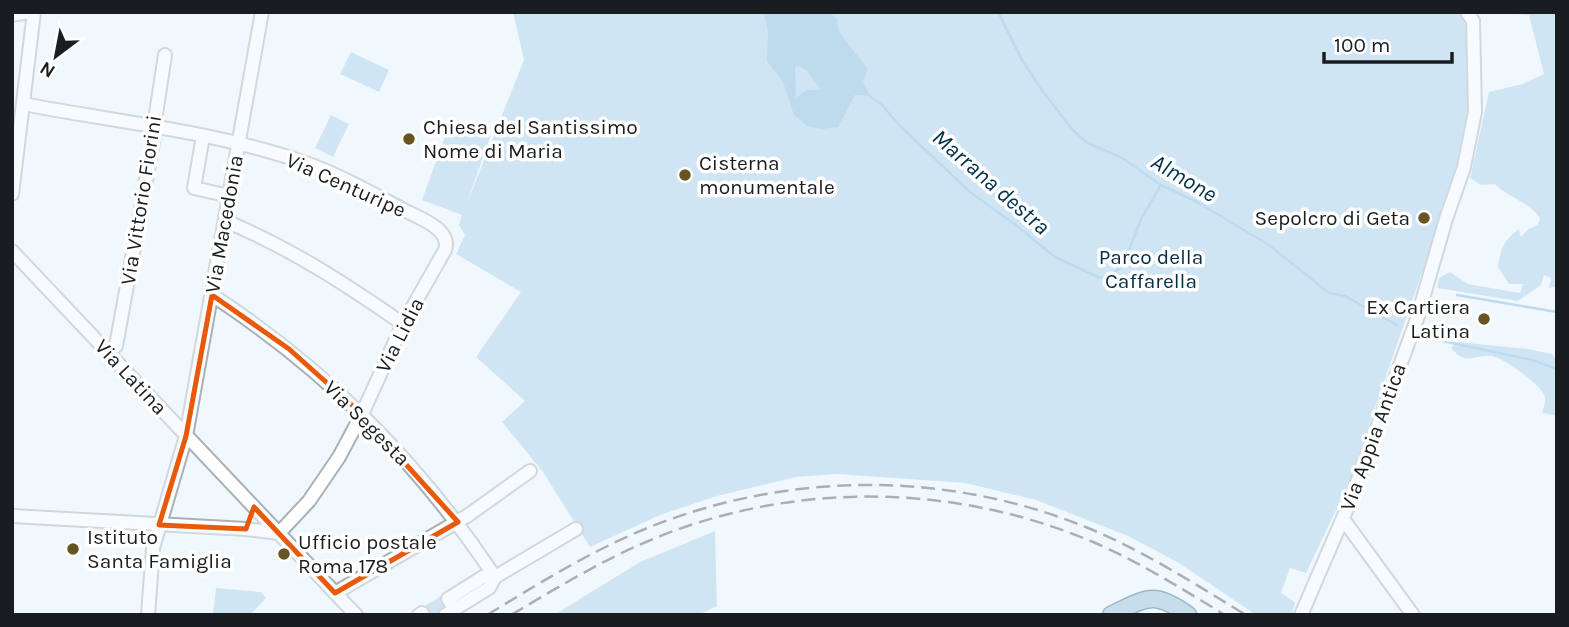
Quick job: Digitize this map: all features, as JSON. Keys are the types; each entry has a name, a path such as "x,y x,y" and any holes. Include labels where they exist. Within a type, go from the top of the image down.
{"main road":[{"path":"1111,615 1143,600 1158,598 1188,615"}],"street":[{"path":"12,15 28,12"},
{"path":"12,194 34,12"},
{"name":"Via Macedonia","path":"148,615 152,556 186,436 262,12"},
{"name":"Via Appia Antica","path":"1301,615 1343,519 1417,319 1464,167 1475,112 1472,15"},
{"name":"Via Vittorio Fiorini","path":"116,346 156,126 165,55"},
{"name":"Via Centuripe","path":"23,104 156,126 286,156 333,174 418,218 441,232 447,239"},
{"path":"203,136 194,188 229,196"},
{"path":"225,221 308,262 403,324"},
{"name":"Via Lidia","path":"279,533 302,509 326,477 362,414 403,324 445,250 447,239"},
{"name":"Via Latina","path":"12,251 279,533"},
{"name":"Via Segesta","path":"212,295 289,349 362,414 411,465 458,522 495,577"},
{"path":"335,593 458,522 530,471"},
{"path":"246,529 251,511 250,503"},
{"path":"12,516 279,533 356,615"},
{"path":"1343,519 1412,615"},
{"path":"450,612 448,599 483,577 495,577 576,528"}],"highlighted area":[{"path":"212,295 289,349 355,408 458,522 335,593 254,507 246,529 159,525 186,436"}],"green space":[{"name":"Parco della Caffarella","path":"513,12 1461,12 1465,23 1470,72 1464,150 1349,483 1306,573 1290,568 1281,593 1295,602 1292,615 1256,615 1179,563 1128,536 1036,500 965,483 837,474 796,477 717,496 660,515 590,547 543,472 502,422 525,401 476,357 521,292 456,254 465,235 459,225 462,215 422,200 450,123 490,137 467,203 524,60"},
{"path":"1484,12 1557,12 1557,286 1549,288 1551,278 1544,275 1541,285 1518,301 1437,288 1439,278 1450,272 1468,284 1520,293 1523,284 1509,284 1498,267 1500,255 1506,241 1514,233 1519,229 1521,237 1528,229 1538,225 1540,218 1530,207 1495,184 1481,185 1470,178 1489,92 1522,84 1544,74 1529,15"},
{"path":"351,52 389,70 379,92 340,74"},
{"path":"331,115 349,124 333,157 315,148"},
{"path":"1457,342 1552,354 1557,361 1557,416 1542,413 1545,399 1543,392 1521,372 1496,357 1461,357 1451,348"},
{"path":"715,531 717,606 698,615 554,615 640,562"},
{"path":"216,588 261,592 266,598 250,615 213,615"},
{"path":"443,595 451,608 439,615 425,615 421,608"}],"shaded area":[{"path":"764,12 830,12 837,20 839,32 868,69 863,82 870,96 855,95 838,127 822,129 807,126 794,115 783,82 767,61 768,32","holes":["795,67 806,70 820,88 806,90 796,98"]}],"waterway":[{"name":"Almone","path":"998,12 1022,60 1041,89 1072,129 1086,142 1122,158 1161,185 1197,202 1269,245 1329,293 1345,296 1397,325"},
{"name":"Marrana destra","path":"868,95 881,104 901,127 970,192 1055,257 1098,277 1108,278 1123,265 1141,219 1161,185"},
{"path":"1457,295 1557,312"},
{"name":"Almone","path":"1419,336 1532,360 1557,369"}],"railway":[{"path":"487,615 604,548 645,529 699,510 754,496 810,488 866,485 923,488 979,496 1034,509 1088,528 1129,547 1246,615"},
{"path":"511,615 611,558 701,522 758,507 815,499 873,497 931,500 989,509 1045,524 1116,553 1225,615"}],"place":[{"name":"Chiesa del Santissimo Nome di Maria","path":"409,139"},
{"name":"Cisterna monumentale","path":"685,175"},
{"name":"Sepolcro di Geta","path":"1424,218"},
{"name":"Ex Cartiera Latina","path":"1484,319"},
{"name":"Istituto Santa Famiglia","path":"73,549"},
{"name":"Ufficio postale Roma 178","path":"284,554"}]}
